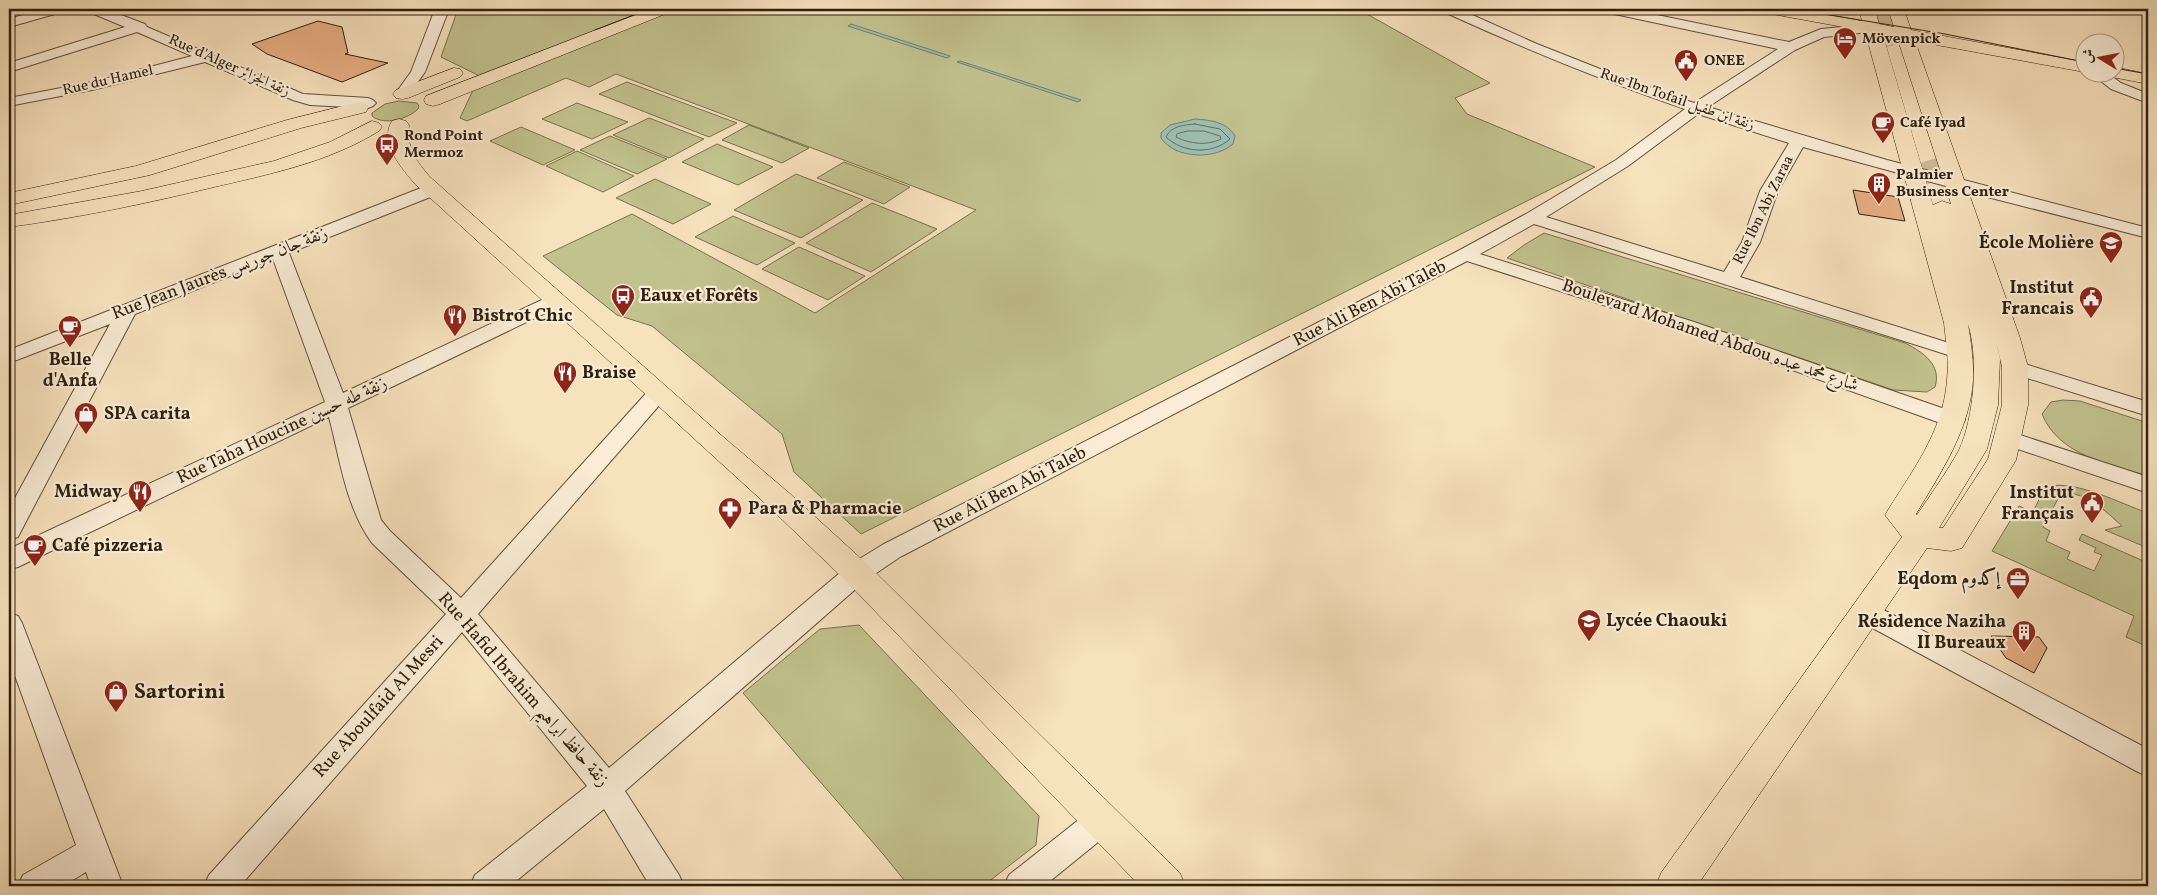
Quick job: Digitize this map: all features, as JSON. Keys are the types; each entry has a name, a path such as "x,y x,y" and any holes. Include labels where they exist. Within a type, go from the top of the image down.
{"main road":[{"path":"580,24 621,9"},
{"path":"402,94 421,94 433,100 664,9"},
{"path":"1772,9 1814,17 1899,16 2074,51"},
{"path":"1832,9 1866,15"},
{"path":"1866,15 1920,166"},
{"path":"1899,16 2074,64"},
{"path":"1675,886 1919,536 1973,449 1978,435 1986,390 1987,359 1982,329 1899,16"},
{"path":"1891,46 1956,323 1961,353 1960,390 1954,420 1940,451 1900,515 1919,536 1951,540 2002,460 2015,405 2015,367 2010,344 1945,188"},
{"path":"2124,60 2148,65"},
{"path":"9,199 84,185 212,151 311,118 364,106 382,98 402,94 470,66"},
{"path":"2124,74 2148,79"},
{"path":"433,100 434,107 413,121 397,140 400,150 414,171 432,190 658,394 778,498 857,573 1166,886"},
{"path":"364,106 354,115 355,121 361,125 372,127 413,121"},
{"path":"9,221 133,199 250,172 336,148 372,127"}],"street":[{"path":"9,23 57,9"},
{"name":"Rue d'Alger زنقة الجزائر","path":"94,9 310,100 364,106"},
{"path":"402,94 418,72 442,9"},
{"name":"Rue Ibn Tofail زنقة ابن طفيل","path":"1449,9 1576,65 1695,109 1799,140 1920,166"},
{"path":"1476,22 1490,9"},
{"path":"1610,9 1790,47"},
{"name":"Rue Ali Ben Abi Taleb","path":"486,886 608,788 857,573 900,546 1465,255 1532,218 1622,163 1695,109 1790,47 1866,15"},
{"path":"1814,17 1821,33"},
{"path":"9,68 140,27"},
{"name":"Rue du Hamel","path":"9,102 92,86 207,57"},
{"path":"2110,82 2148,99"},
{"name":"Rue Ibn Abi Zaraa","path":"1729,281 1751,242 1769,191 1799,140"},
{"path":"1920,166 1945,188 2148,233"},
{"name":"Rue Jean Jaurès زنقة جان جوريس","path":"9,357 432,190"},
{"path":"1532,218 1961,353"},
{"name":"Rue Hafid Ibrahim زنقة حافظ ابراهيم","path":"279,251 336,406 365,510 371,524 381,537 462,614 608,788 668,886"},
{"name":"Boulevard Mohamed Abdou شارع محمد عبده","path":"1465,255 1687,326 1954,420"},
{"name":"Rue Taha Houcine زنقة طه حسين","path":"9,560 555,301"},
{"path":"9,532 127,310"},
{"path":"2015,367 2148,409"},
{"name":"Rue Aboulfaid Al Mesri","path":"220,886 658,394"},
{"path":"2008,438 2148,485"},
{"path":"1865,612 2148,763"},
{"path":"9,623 107,886"},
{"path":"1020,886 1102,820"},
{"path":"34,886 94,851"}],"green space":[{"path":"458,9 1358,9 1490,83 1455,98 1467,114 1595,167 861,534 794,472 782,434 652,326 617,315 543,256 632,214 815,313 976,210 616,74 589,87 566,78 467,121 460,118 473,90 492,82 441,57"},
{"path":"627,82 737,123 709,137 599,94"},
{"path":"399,101 417,103 418,109 408,116 396,120 383,121 372,116 372,113 385,104"},
{"path":"577,103 628,122 592,139 542,119"},
{"path":"649,118 704,139 669,158 613,135"},
{"path":"749,125 809,148 782,163 722,140"},
{"path":"521,127 575,150 543,165 490,141"},
{"path":"610,136 667,159 637,174 580,150"},
{"path":"717,144 773,167 738,185 682,162"},
{"path":"577,151 634,176 603,192 546,166"},
{"path":"844,162 910,187 884,204 817,178"},
{"path":"796,174 863,200 801,238 734,210"},
{"path":"655,179 711,204 673,224 616,198"},
{"path":"872,203 937,229 871,272 806,243"},
{"path":"733,216 795,243 757,265 695,237"},
{"path":"1544,233 1905,343 1929,360 1936,372 1935,387 1927,392 1893,390 1507,258"},
{"path":"799,247 865,276 828,300 762,269"},
{"path":"2063,400 2080,401 2148,423 2148,476 2087,456 2060,440 2042,414 2051,402"},
{"path":"2060,485 2086,490 2148,513 2148,548 2105,530 2122,526 2093,502 2085,497 2076,495 2067,494 2059,497 2043,527 2050,531 2046,541 2070,552 2067,559 2094,571 2102,555 2094,552 2096,548 2079,540 2082,534 2148,563 2148,647 2126,637 2134,616 1992,551 2019,506 2033,512 2045,487"},
{"path":"859,625 1039,816 1036,845 983,886 909,886 743,693 820,629"}],"water":[{"path":"851,24 950,56 947,58 848,26"},
{"path":"960,61 1081,100 1078,102 957,62"},
{"path":"1195,119 1212,121 1223,125 1232,131 1235,136 1233,144 1216,153 1196,155 1176,150 1167,145 1161,138 1161,133 1170,125"}],"building":[{"path":"318,21 342,27 348,53 345,54 388,63 342,82 267,54 252,44"},
{"name":"Palmier Business Center","path":"1853,190 1898,197 1905,221 1859,214"},
{"name":"Résidence Naziha II Bureaux","path":"1991,636 2039,637 2047,648 2034,673 2006,658"}],"tunnel":[{"path":"1881,9 1891,46"},
{"path":"1927,161 1937,194"}],"tram line":[{"path":"595,30 650,9"},
{"path":"1793,9 1945,34 2074,60"},
{"path":"2124,70 2148,74"}],"place":[{"name":"Mövenpick","path":"1845,60"},
{"name":"ONEE","path":"1686,82"},
{"name":"Café Iyad","path":"1883,144"},
{"name":"Rond Point Mermoz","path":"387,166"},
{"name":"Palmier Business Center","path":"1879,205"},
{"name":"École Molière","path":"2111,264"},
{"name":"Eaux et Forêts","path":"623,317"},
{"name":"Institut Francais","path":"2091,319"},
{"name":"Bistrot Chic","path":"455,337"},
{"name":"Belle d'Anfa","path":"70,348"},
{"name":"Braise","path":"565,394"},
{"name":"SPA carita","path":"86,435"},
{"name":"Midway","path":"140,513"},
{"name":"Institut Français","path":"2092,524"},
{"name":"Para & Pharmacie","path":"730,530"},
{"name":"Café pizzeria","path":"35,567"},
{"name":"Eqdom إكدوم","path":"2018,600"},
{"name":"Lycée Chaouki","path":"1589,642"},
{"name":"Résidence Naziha II Bureaux","path":"2024,653"},
{"name":"Sartorini","path":"116,713"}]}
